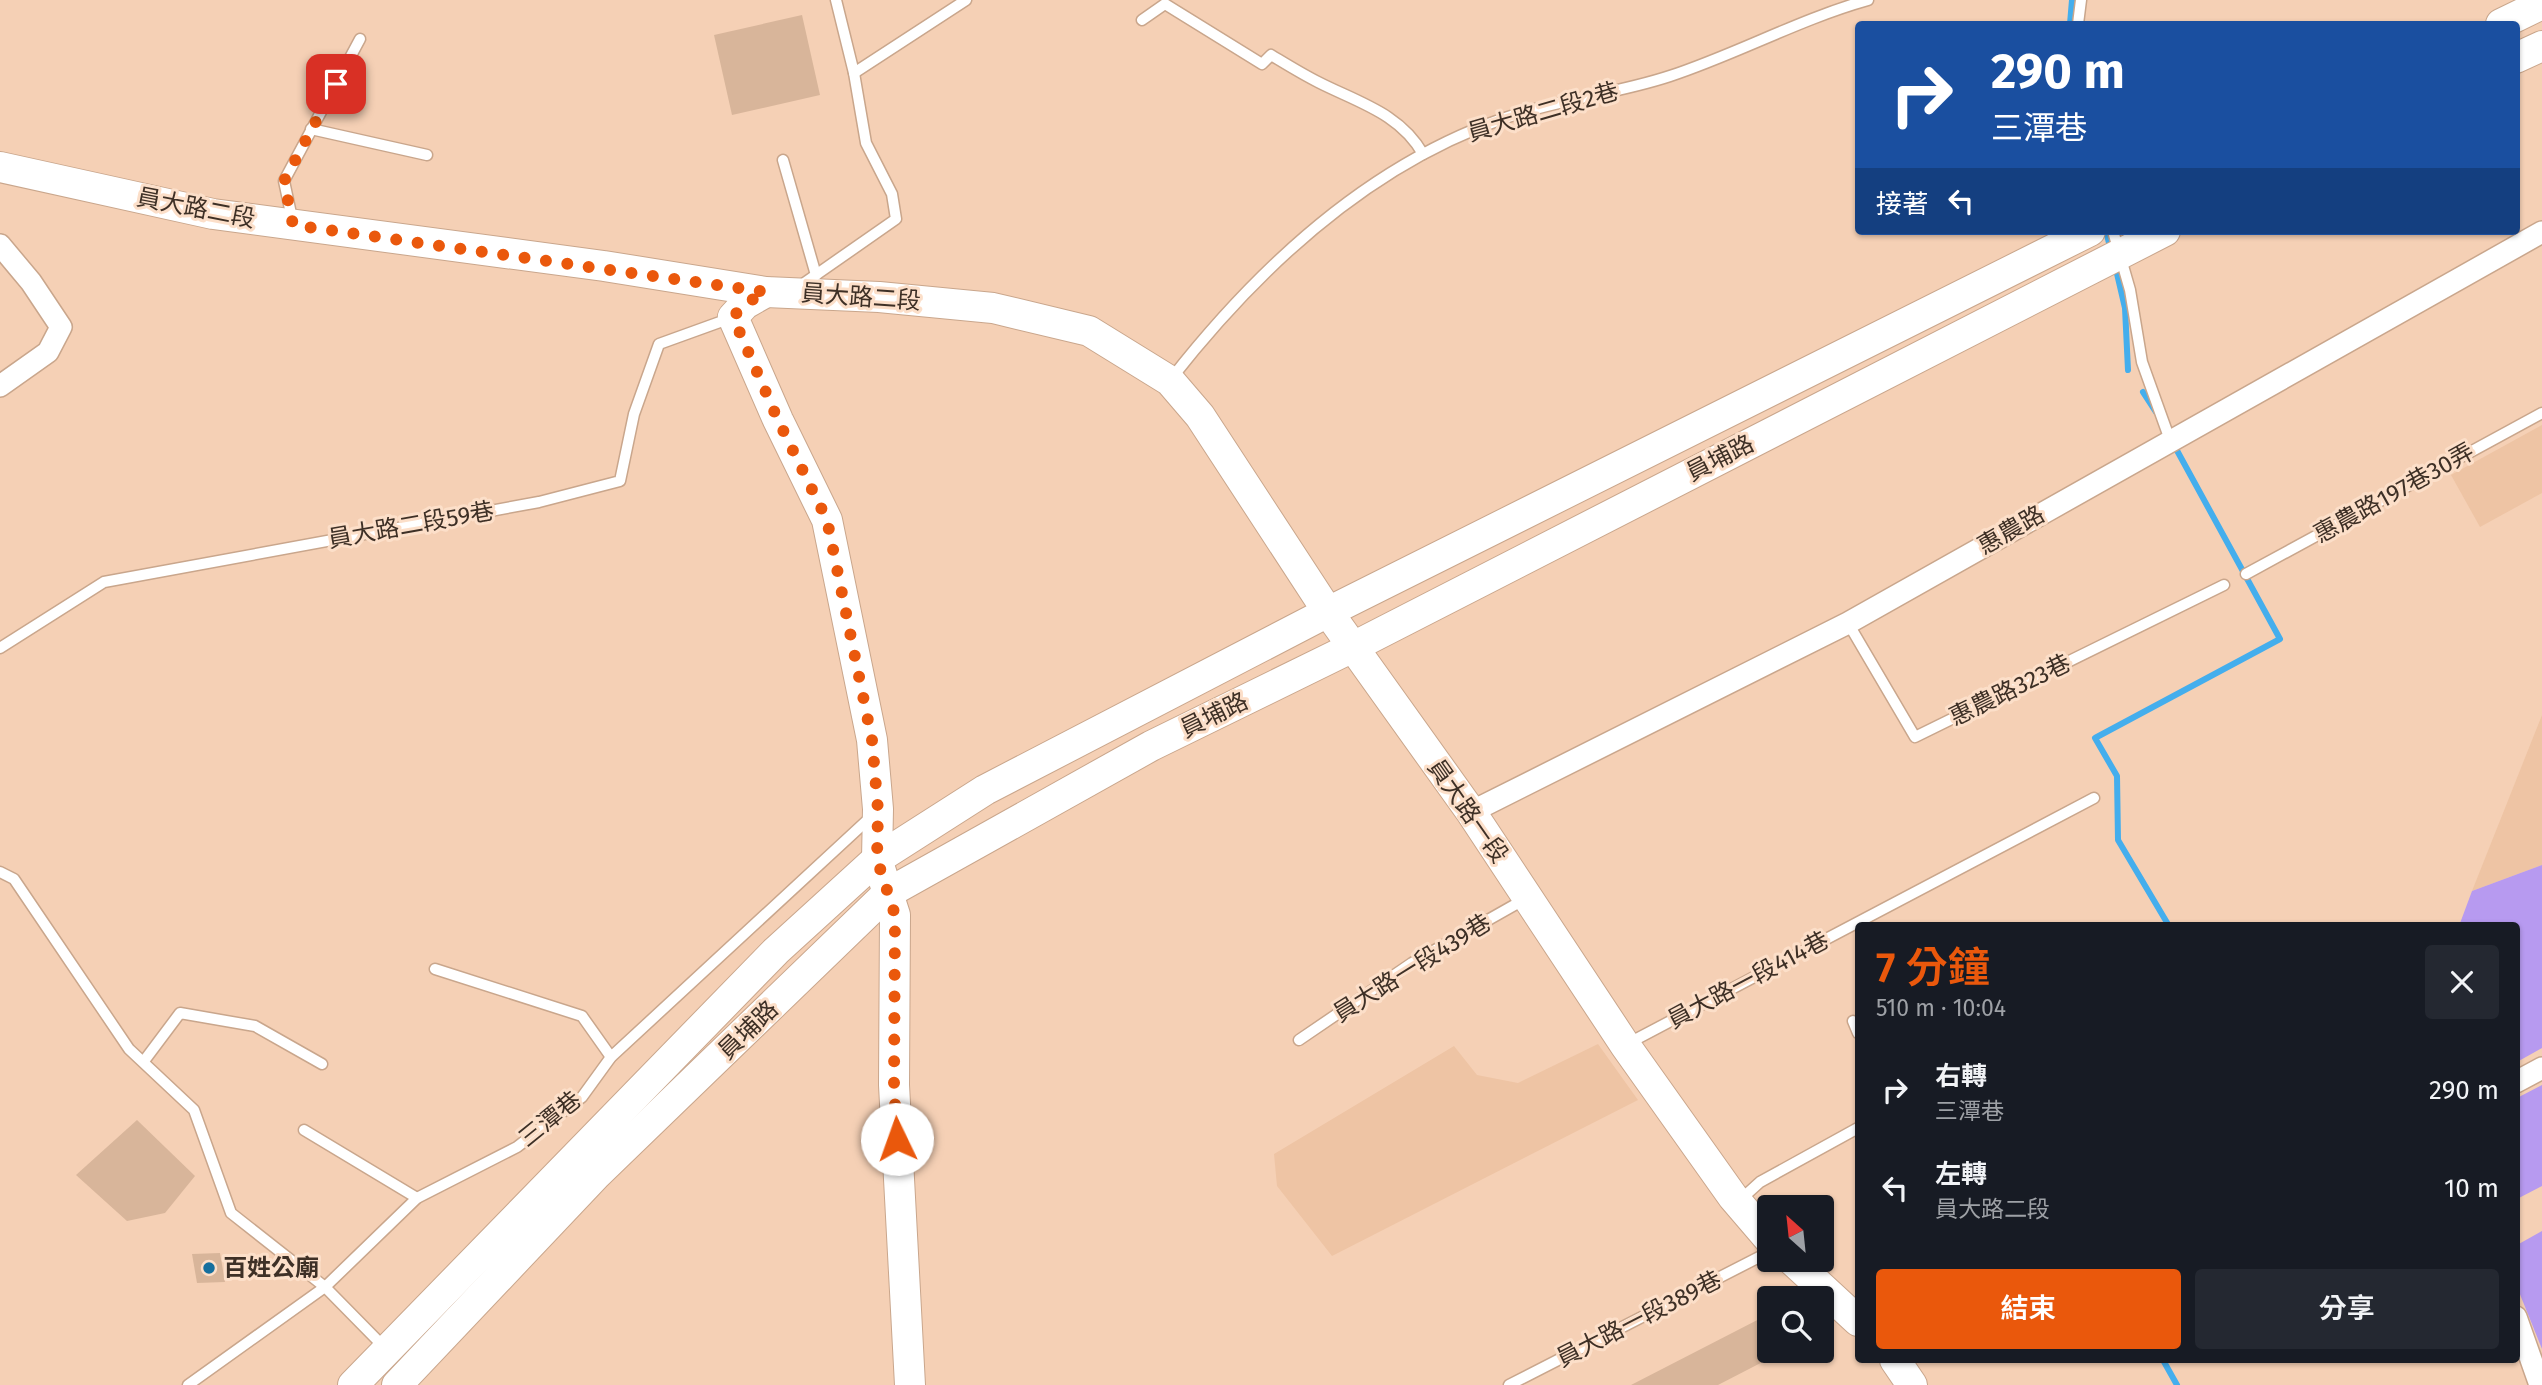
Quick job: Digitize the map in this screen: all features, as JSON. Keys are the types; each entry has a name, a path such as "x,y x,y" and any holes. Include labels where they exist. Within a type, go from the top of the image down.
{"street":[{"path":"2507,21 2542,4"},
{"path":"2520,56 2542,46"},
{"name":"員大路二段","path":"0,167 214,214 779,292 993,308 1089,331 1170,381"},
{"name":"惠農路","path":"1471,812 1848,623 2542,232"},
{"name":"員埔路","path":"398,1366 776,951 877,859 985,790 1328,612 2082,235"},
{"name":"員埔路","path":"353,1385 398,1366 888,893 1151,746 1353,647 2116,242 2147,235"},
{"path":"0,245 31,282 61,327 48,352 0,386"},
{"path":"779,292 745,304 733,317 778,420 827,520 872,740 878,810 877,859 895,915 894,1085 910,1385"},
{"name":"員大路一段","path":"1170,381 1200,416 1328,612 1471,812 1625,1045 1737,1202 1757,1224"},
{"path":"2520,1080 2542,1068"},
{"path":"1804,1272 1855,1318"},
{"path":"2520,1328 2540,1385"},
{"path":"1897,1363 1912,1385"}],"lane":[{"path":"779,292 816,275 896,219 892,194 866,143 854,73 836,0"},
{"path":"854,73 966,0"},
{"name":"員大路二段2巷","path":"1170,381 1221,318 1274,265 1328,219 1423,153 1509,116 1672,75 1836,4 1868,0"},
{"path":"2078,21 2081,0"},
{"path":"1142,20 1165,4 1262,64 1270,55 1315,81 1385,114 1406,129 1423,153"},
{"path":"293,225 284,181 360,39"},
{"path":"312,129 427,155"},
{"path":"783,160 816,275"},
{"path":"2116,242 2130,290 2142,362 2171,440"},
{"name":"員大路二段59巷","path":"0,648 104,582 539,502 620,481 634,414 659,344 733,317"},
{"name":"惠農路197巷30弄","path":"2246,574 2542,413"},
{"name":"惠農路323巷","path":"1848,623 1915,737 2224,585"},
{"name":"員大路一段414巷","path":"1860,922 2094,799"},
{"name":"三潭巷","path":"188,1385 326,1287 417,1198 517,1147 582,1097 611,1057 878,810"},
{"path":"0,872 14,879 130,1049 194,1111 232,1213 326,1287 398,1366"},
{"name":"員大路一段439巷","path":"1299,1040 1412,963 1527,897"},
{"name":"員大路一段414巷","path":"1625,1045 1855,924"},
{"path":"435,969 582,1016 611,1057"},
{"path":"144,1061 180,1013 256,1026 322,1064"},
{"path":"1853,1021 1855,1026"},
{"path":"303,1130 417,1198"},
{"path":"1737,1202 1760,1182 1855,1130"},
{"name":"員大路一段389巷","path":"1509,1385 1757,1258"}],"shaded area":[{"path":"2542,425 2542,493 2480,527 2451,475"},
{"path":"2542,715 2542,865 2472,891"},
{"path":"2542,865 2542,1048 2520,1060 2520,922 2460,922 2472,891"},
{"path":"1598,1044 1638,1100 1332,1256 1277,1186 1274,1154 1454,1046 1477,1075 1518,1083"},
{"path":"2542,1085 2542,1186 2520,1197 2520,1096"},
{"path":"2542,1231 2542,1349 2520,1294 2520,1243"}],"building":[{"path":"802,15 820,95 732,115 714,35"},
{"path":"137,1120 195,1176 165,1213 127,1221 76,1175"},
{"name":"百姓公廟","path":"220,1253 225,1282 197,1283 192,1254"},
{"path":"1757,1320 1757,1363 1761,1363 1718,1385 1631,1385"}],"waterway":[{"path":"2070,21 2072,0"},
{"path":"2107,235 2111,251"},
{"path":"2115,265 2125,308 2128,370"},
{"path":"2143,392 2156,412"},
{"path":"2167,922 2118,840 2117,776 2095,738 2280,639 2174,445"},
{"path":"2165,1363 2177,1385"}],"place":[{"name":"百姓公廟","path":"209,1268"}],"route":[{"path":"336,84 284,181 293,225 766,292 745,304 733,317 778,420 827,520 872,740 878,810 877,859 895,915 894,1085 897,1139"}]}
